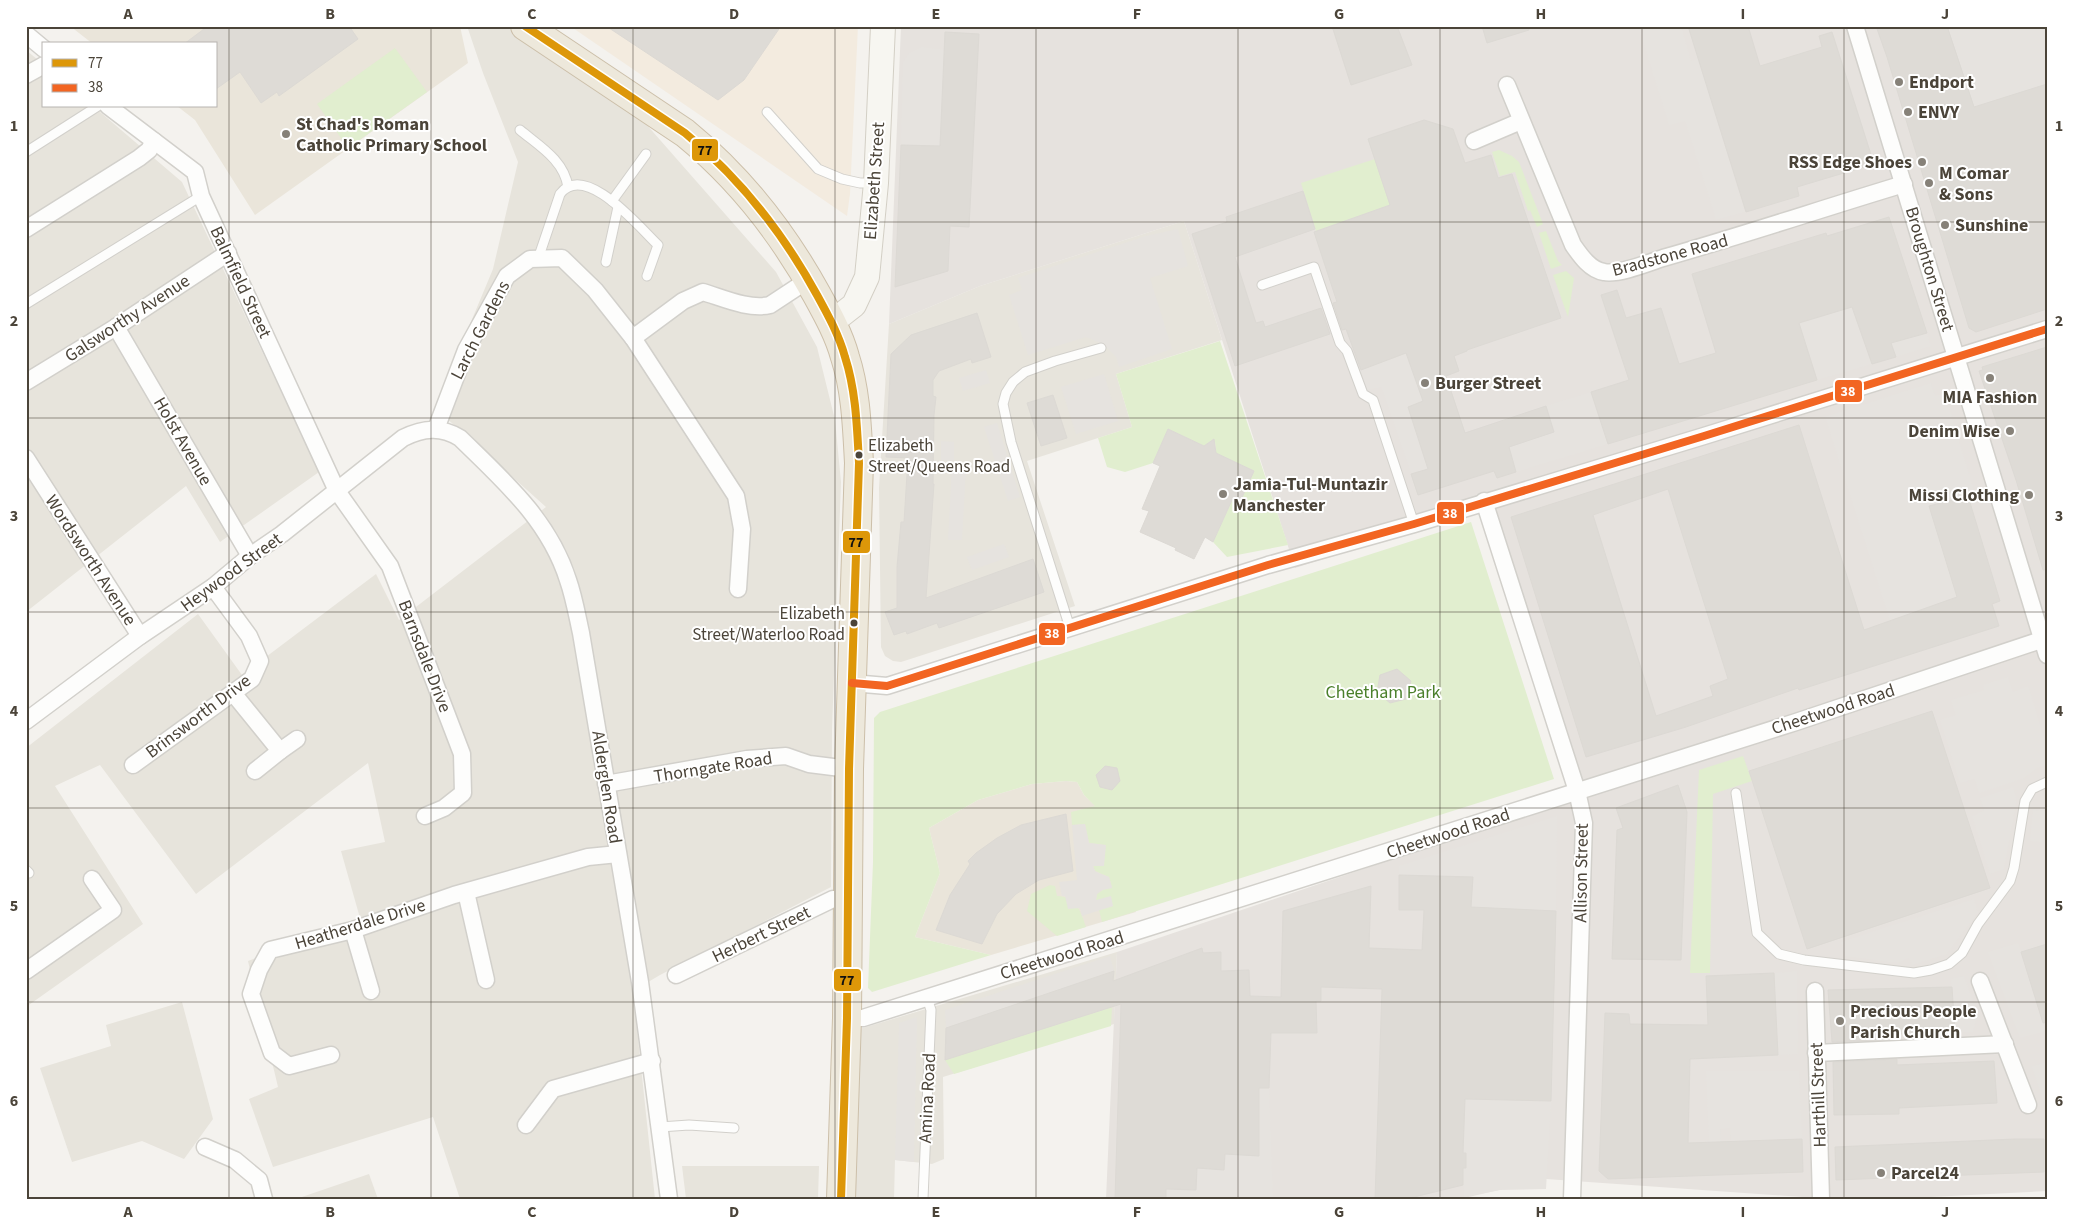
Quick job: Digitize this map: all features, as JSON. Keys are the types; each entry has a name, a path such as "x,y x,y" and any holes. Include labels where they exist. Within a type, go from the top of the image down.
{"highway":[{"path":"525,26 685,133 737,180 768,218 808,280 835,330 852,381 859,462 849,768 847,1018 841,1199"}],"street":[{"name":"Elizabeth Street","path":"835,330 854,305 867,277 876,183 883,26"},
{"name":"Broughton Street","path":"1855,26 2045,644"},
{"path":"26,34 42,47"},
{"path":"26,75 42,66"},
{"name":"Bradstone Road","path":"1507,85 1573,245 1581,257 1595,269 1604,273 1616,272 1661,259 1904,184"},
{"name":"Balmfield Street","path":"111,108 195,172 201,196 337,491"},
{"path":"1474,141 1521,121"},
{"path":"26,228 139,158 149,150 154,141"},
{"name":"Galsworthy Avenue","path":"26,382 116,327 228,253"},
{"name":"Larch Gardens","path":"436,429 466,350 507,276 530,259 562,258 595,290 633,338 736,496 742,529 738,589"},
{"path":"633,338 683,301 703,292 762,307 770,305 808,280"},
{"name":"Holst Avenue","path":"116,327 250,556"},
{"path":"852,683 887,686 1268,565 1414,524 2047,329"},
{"name":"Heywood Street","path":"26,721 140,636 213,587 250,556 282,534 404,438 422,430 436,429"},
{"name":"Alderglen Road","path":"436,429 450,431 460,438 522,499 558,555 568,580 582,633 652,1061 669,1199"},
{"name":"Wordsworth Avenue","path":"26,458 140,636"},
{"name":"Barnsdale Drive","path":"337,491 390,566 462,754 463,794 444,808 425,816"},
{"name":"Allison Street","path":"1484,501 1577,791 1584,823 1572,1199"},
{"name":"Brinsworth Drive","path":"133,765 252,678 260,661 249,636 213,587"},
{"name":"Cheetwood Road","path":"847,1018 862,1018 927,998 2045,644"},
{"path":"233,693 280,751"},
{"path":"255,771 297,739"},
{"name":"Thorngate Road","path":"606,784 747,759 786,756 809,764 849,768"},
{"name":"Heatherdale Drive","path":"331,1055 289,1066 272,1053 252,994 259,970 270,950 353,930 466,892 588,857 618,854"},
{"path":"26,971 113,910 92,879"},
{"path":"466,892 486,980"},
{"name":"Herbert Street","path":"676,975 833,899 847,900"},
{"path":"353,930 370,991"},
{"path":"1980,982 2028,1105"},
{"name":"Harthill Street","path":"1815,991 1821,1199"},
{"path":"1816,1053 2005,1044"},
{"path":"526,1125 554,1088 652,1061"},
{"path":"205,1147 234,1160 259,1180 264,1199"}],"lane":[{"path":"26,152 95,108"},
{"path":"767,112 818,170 860,183 876,183"},
{"path":"520,130 556,161 565,174 568,187"},
{"path":"606,262 615,204 646,154"},
{"path":"538,259 560,194 568,187 574,185 592,187 615,204 658,245 647,276"},
{"path":"26,304 201,196"},
{"path":"1262,285 1314,267 1340,343 1347,351 1363,394 1373,400 1414,524"},
{"path":"1070,628 1011,442 1003,404 1006,393 1013,382 1025,372 1101,348"},
{"path":"1736,793 1757,933 1779,954 1804,960 1914,973 1949,964 1962,953 1978,924 2010,881 2014,868 2025,801 2032,789 2047,782"},
{"name":"Amina Road","path":"923,1199 931,1010 927,998"},
{"path":"660,1127 689,1125 734,1128"}],"shaded area":[{"name":"St Chad's Roman Catholic Primary School","path":"70,26 460,26 468,63 255,215 195,120 180,108 218,108 218,42 90,42"},
{"path":"467,26 505,26 632,108 776,272 817,347 835,420 841,482 832,730 831,887 660,975 633,991 655,1199 460,1199 433,1117 273,1167 249,1099 278,1087 248,961 360,918 341,851 385,842 368,763 196,894 100,765 55,786 143,924 26,1007 26,748 198,614 242,675 376,574 399,620 546,507 435,408 493,269 518,162 483,73"},
{"path":"570,26 858,26 850,194 847,216"},
{"path":"901,26 2047,26 2047,1191 1892,1199 1831,1199 1546,1179 1460,1199 1106,1199 1117,952 1571,799 1479,509 1295,568 1184,221 980,286 889,324"},
{"path":"1638,26 1681,26 1691,61 1699,59 1745,212 1716,220 1685,121 1669,125"},
{"path":"1947,26 2047,26 2047,84 1974,108"},
{"path":"921,47 945,50 940,146 901,145 903,62 909,53"},
{"path":"26,50 42,63 42,108 95,108 182,182 319,472 220,542 186,486 26,612"},
{"path":"1184,221 1222,340 1116,374 1132,427 1027,461 1075,606 901,662 893,661 885,656 881,647 879,488 889,324 980,286"},
{"path":"1178,229 1188,266 1150,278 1172,349 1119,367 1116,357 1103,344 1086,337 1028,355 1009,295 1022,290 1018,278 1146,236"},
{"path":"1852,307 1872,364 1817,380 1807,348 1782,328"},
{"path":"1927,333 1931,346 1896,357 1891,343"},
{"path":"1411,352 1423,401 1408,407 1428,469 1411,474 1381,387 1367,390 1360,370"},
{"path":"986,370 990,383 963,391 959,378"},
{"path":"1104,374 1118,421 1076,434 1061,387"},
{"path":"1931,383 1935,396 1945,393 1975,494 1930,507 1957,597 1890,621 1825,417"},
{"path":"1591,392 1608,444 1516,472 1509,447 1554,432 1546,406"},
{"path":"997,423 1020,497 1008,501 984,427"},
{"path":"941,441 954,442 954,461 941,460"},
{"path":"952,466 966,467 962,540 948,540"},
{"path":"1004,544 1009,557 972,570 967,557"},
{"path":"2008,677 2013,692 2028,686 2047,747 2047,765 2037,768 2024,778 1979,793 1975,779 1960,783 1940,720 1956,715 1951,700 1984,690 1983,685"},
{"path":"1077,782 1084,795 1096,806 1136,912 991,955 915,937 940,873 929,828 978,800 1032,784"},
{"path":"2013,787 2016,799 2015,810 2004,869 1990,874 1972,816 1984,811 1980,798"},
{"path":"2033,810 2046,811 2042,842 2030,841"},
{"path":"1557,816 1556,911 1471,907 1473,877 1399,875 1399,866"},
{"path":"1085,824 1089,843 1106,845 1104,866 1093,866 1095,871 1109,877 1112,888 1102,890 1097,894 1096,900 1111,896 1113,906 1082,916 1080,908 1068,909 1065,896 1062,896 1059,882 1077,880 1072,825"},
{"path":"1974,899 1978,913 1947,954 1912,965 1909,958 1897,963 1845,956 1841,942"},
{"path":"2018,943 2046,1031 2020,1038 1988,952"},
{"path":"1117,952 1114,1024 943,1077 944,1159 932,1164 895,1160 894,1199 850,1199 856,1030"},
{"path":"1110,956 1114,971 946,1028 945,1010"},
{"path":"1797,971 1798,1054 1778,1055 1774,973"},
{"path":"1964,976 1978,1014 1973,1032 1955,1032 1951,979"},
{"path":"182,1002 213,1119 184,1159 142,1141 72,1162 40,1068 111,1046 106,1025"},
{"path":"917,1017 914,1162 895,1160 899,1023"},
{"path":"2047,1062 2047,1105 2045,1105 2032,1066"},
{"path":"1706,1071 1799,1071 1802,1139 1731,1142 1730,1128 1720,1129 1721,1142 1709,1142"},
{"path":"1259,1088 1269,1088 1273,1199 1166,1199 1166,1189 1196,1190 1197,1168 1224,1170 1225,1154 1259,1155"},
{"path":"1465,1099 1551,1101 1546,1189 1500,1190 1464,1197 1463,1168 1466,1167 1466,1153 1463,1153"},
{"path":"682,1166 819,1166 818,1199 686,1199"},
{"path":"369,1174 378,1199 296,1199"}],"green space":[{"path":"395,48 427,92 348,148 317,104"},
{"path":"1499,150 1512,156 1519,162 1543,224 1537,227 1530,210 1528,211 1515,172 1500,176 1492,152"},
{"path":"1375,159 1390,205 1316,231 1301,183"},
{"path":"1546,231 1558,261 1562,265 1551,269 1539,233"},
{"path":"1566,271 1574,278 1568,317 1553,275"},
{"path":"1220,341 1288,545 1227,557 1213,542 1232,500 1239,504 1254,471 1216,453 1215,442 1211,441 1204,446 1168,429 1153,463 1125,472 1107,467 1098,438 1132,427 1116,374"},
{"name":"Cheetham Park","path":"1471,522 1554,779 1102,922 1099,910 1113,906 1096,900 1097,894 1112,887 1109,877 1095,871 1093,865 1105,845 1089,843 1085,824 1072,825 1071,812 1095,806 1084,795 1077,782 1032,784 978,800 929,828 940,873 915,937 991,955 872,992 868,988 873,862 874,718 880,712"},
{"path":"1743,756 1752,781 1713,794 1710,973 1690,973 1699,770"},
{"path":"1050,885 1055,886 1057,896 1069,899 1077,906 1086,927 1057,936 1027,911 1031,894"},
{"path":"1112,1007 1111,1026 954,1074 945,1060"}],"building":[{"path":"208,26 349,26 358,39 279,96 277,92 261,103 240,72 218,88 218,42 187,42"},
{"path":"606,26 781,26 744,80 718,100"},
{"path":"1332,26 1397,26 1412,65 1351,85"},
{"path":"1482,26 1529,26 1529,30 1487,43"},
{"path":"1688,26 1748,26 1760,66 1822,47 1819,36 1832,32 1874,164 1797,187 1799,196 1746,212"},
{"path":"1876,26 1947,26 1974,107 2047,84 2047,309 1976,332 1969,328"},
{"path":"945,32 979,34 969,227 950,226 948,271 895,287 901,145 940,146"},
{"path":"1424,120 1453,129 1465,163 1491,155 1498,178 1512,174 1561,318 1454,356 1459,371 1446,376 1465,433 1546,406 1554,432 1509,447 1516,472 1497,478 1494,471 1418,495 1411,474 1428,469 1408,407 1423,401 1406,353 1361,370 1346,329 1342,330 1333,303 1337,302 1314,232 1390,205 1368,139"},
{"path":"1303,191 1315,229 1235,257 1256,323 1263,321 1265,327 1321,308 1330,334 1235,366 1192,234 1227,222 1226,217"},
{"path":"1889,217 1927,333 1891,343 1896,357 1872,364 1852,307 1799,323 1817,380 1608,444 1591,392 1629,380 1601,295 1617,290 1626,318 1661,308 1679,364 1716,353 1692,274 1826,233 1827,236"},
{"path":"977,313 991,357 972,363 971,359 939,371 933,380 933,396 936,397 934,415 934,484 926,598 1033,559 1044,592 939,628 937,623 907,634 906,631 894,635 885,612 897,608 897,567 901,522 904,522 908,458 886,457 891,354 911,335"},
{"path":"2047,347 2047,569 2043,570 2016,480 1979,371 1983,370 1982,367"},
{"path":"1053,395 1067,438 1041,446 1027,403"},
{"path":"1799,425 1864,630 1957,597 1929,506 1968,496 2000,601 1992,604 1999,626 1799,690 1798,688 1686,727 1586,757 1511,517","holes":["1668,489 1728,679 1710,686 1713,696 1656,716 1593,515"]},
{"name":"Jamia-Tul-Muntazir Manchester","path":"1168,429 1204,446 1214,439 1216,453 1254,471 1239,504 1232,500 1213,542 1205,537 1194,559 1175,550 1176,548 1140,532 1149,511 1142,509 1160,466 1153,463"},
{"path":"1397,669 1411,681 1406,699 1390,703 1377,692 1380,675"},
{"path":"1932,711 1990,888 1807,949 1749,771"},
{"path":"1105,766 1117,768 1120,781 1112,790 1100,787 1096,775"},
{"path":"1678,785 1687,812 1681,960 1612,959 1617,830 1623,828 1616,808"},
{"path":"1066,814 1073,871 1039,880 1016,894 997,914 982,944 936,930 950,895 970,864 968,861 976,853 997,838 1021,825"},
{"path":"1399,875 1473,877 1471,907 1556,911 1551,1101 1465,1099 1463,1153 1466,1153 1466,1168 1463,1168 1463,1185 1406,1199 1375,1199 1382,989 1321,987 1321,1001 1316,1001 1317,1033 1271,1033 1269,1088 1259,1088 1259,1156 1225,1154 1224,1170 1197,1168 1196,1190 1166,1189 1166,1199 1115,1199 1121,1004 945,1060 946,1028 1114,971 1113,981 1202,948 1203,953 1221,952 1221,971 1249,970 1250,996 1281,997 1283,911 1371,886 1369,948 1422,950 1424,910 1399,910"},
{"path":"2047,944 2047,1022 2043,1023 2021,952"},
{"path":"1774,973 1778,1055 1690,1059 1688,1143 1802,1139 1803,1172 1608,1179 1599,1171 1605,1013 1629,1014 1630,1024 1708,1025 1706,976"},
{"path":"1952,987 1955,1032 1896,1034 1896,1039 1832,1042 1828,990"},
{"path":"1897,1059 1897,1065 1994,1061 1997,1103 1899,1108 1899,1114 1834,1115 1833,1062"},
{"path":"2044,1139 2044,1172 1836,1180 1835,1147"}],"transit line":[{"name":"77","path":"525,26 685,133 705,150 742,188 775,228 804,272 833,325 849,370 855,409 859,463 849,769 847,1018 841,1199"},
{"name":"38","path":"852,683 887,686 1268,565 1414,524 2047,329"}],"place":[{"name":"Endport","path":"1899,82"},
{"name":"ENVY","path":"1908,112"},
{"name":"St Chad's Roman Catholic Primary School","path":"286,134"},
{"name":"RSS Edge Shoes","path":"1922,162"},
{"name":"M Comar & Sons","path":"1929,183"},
{"name":"Sunshine","path":"1945,225"},
{"name":"MIA Fashion","path":"1990,378"},
{"name":"Burger Street","path":"1425,383"},
{"name":"Denim Wise","path":"2010,431"},
{"name":"Elizabeth Street/Queens Road","path":"859,455"},
{"name":"Jamia-Tul-Muntazir Manchester","path":"1223,494"},
{"name":"Missi Clothing","path":"2029,495"},
{"name":"Elizabeth Street/Waterloo Road","path":"854,623"},
{"name":"Precious People Parish Church","path":"1840,1021"},
{"name":"Parcel24","path":"1881,1173"}]}
